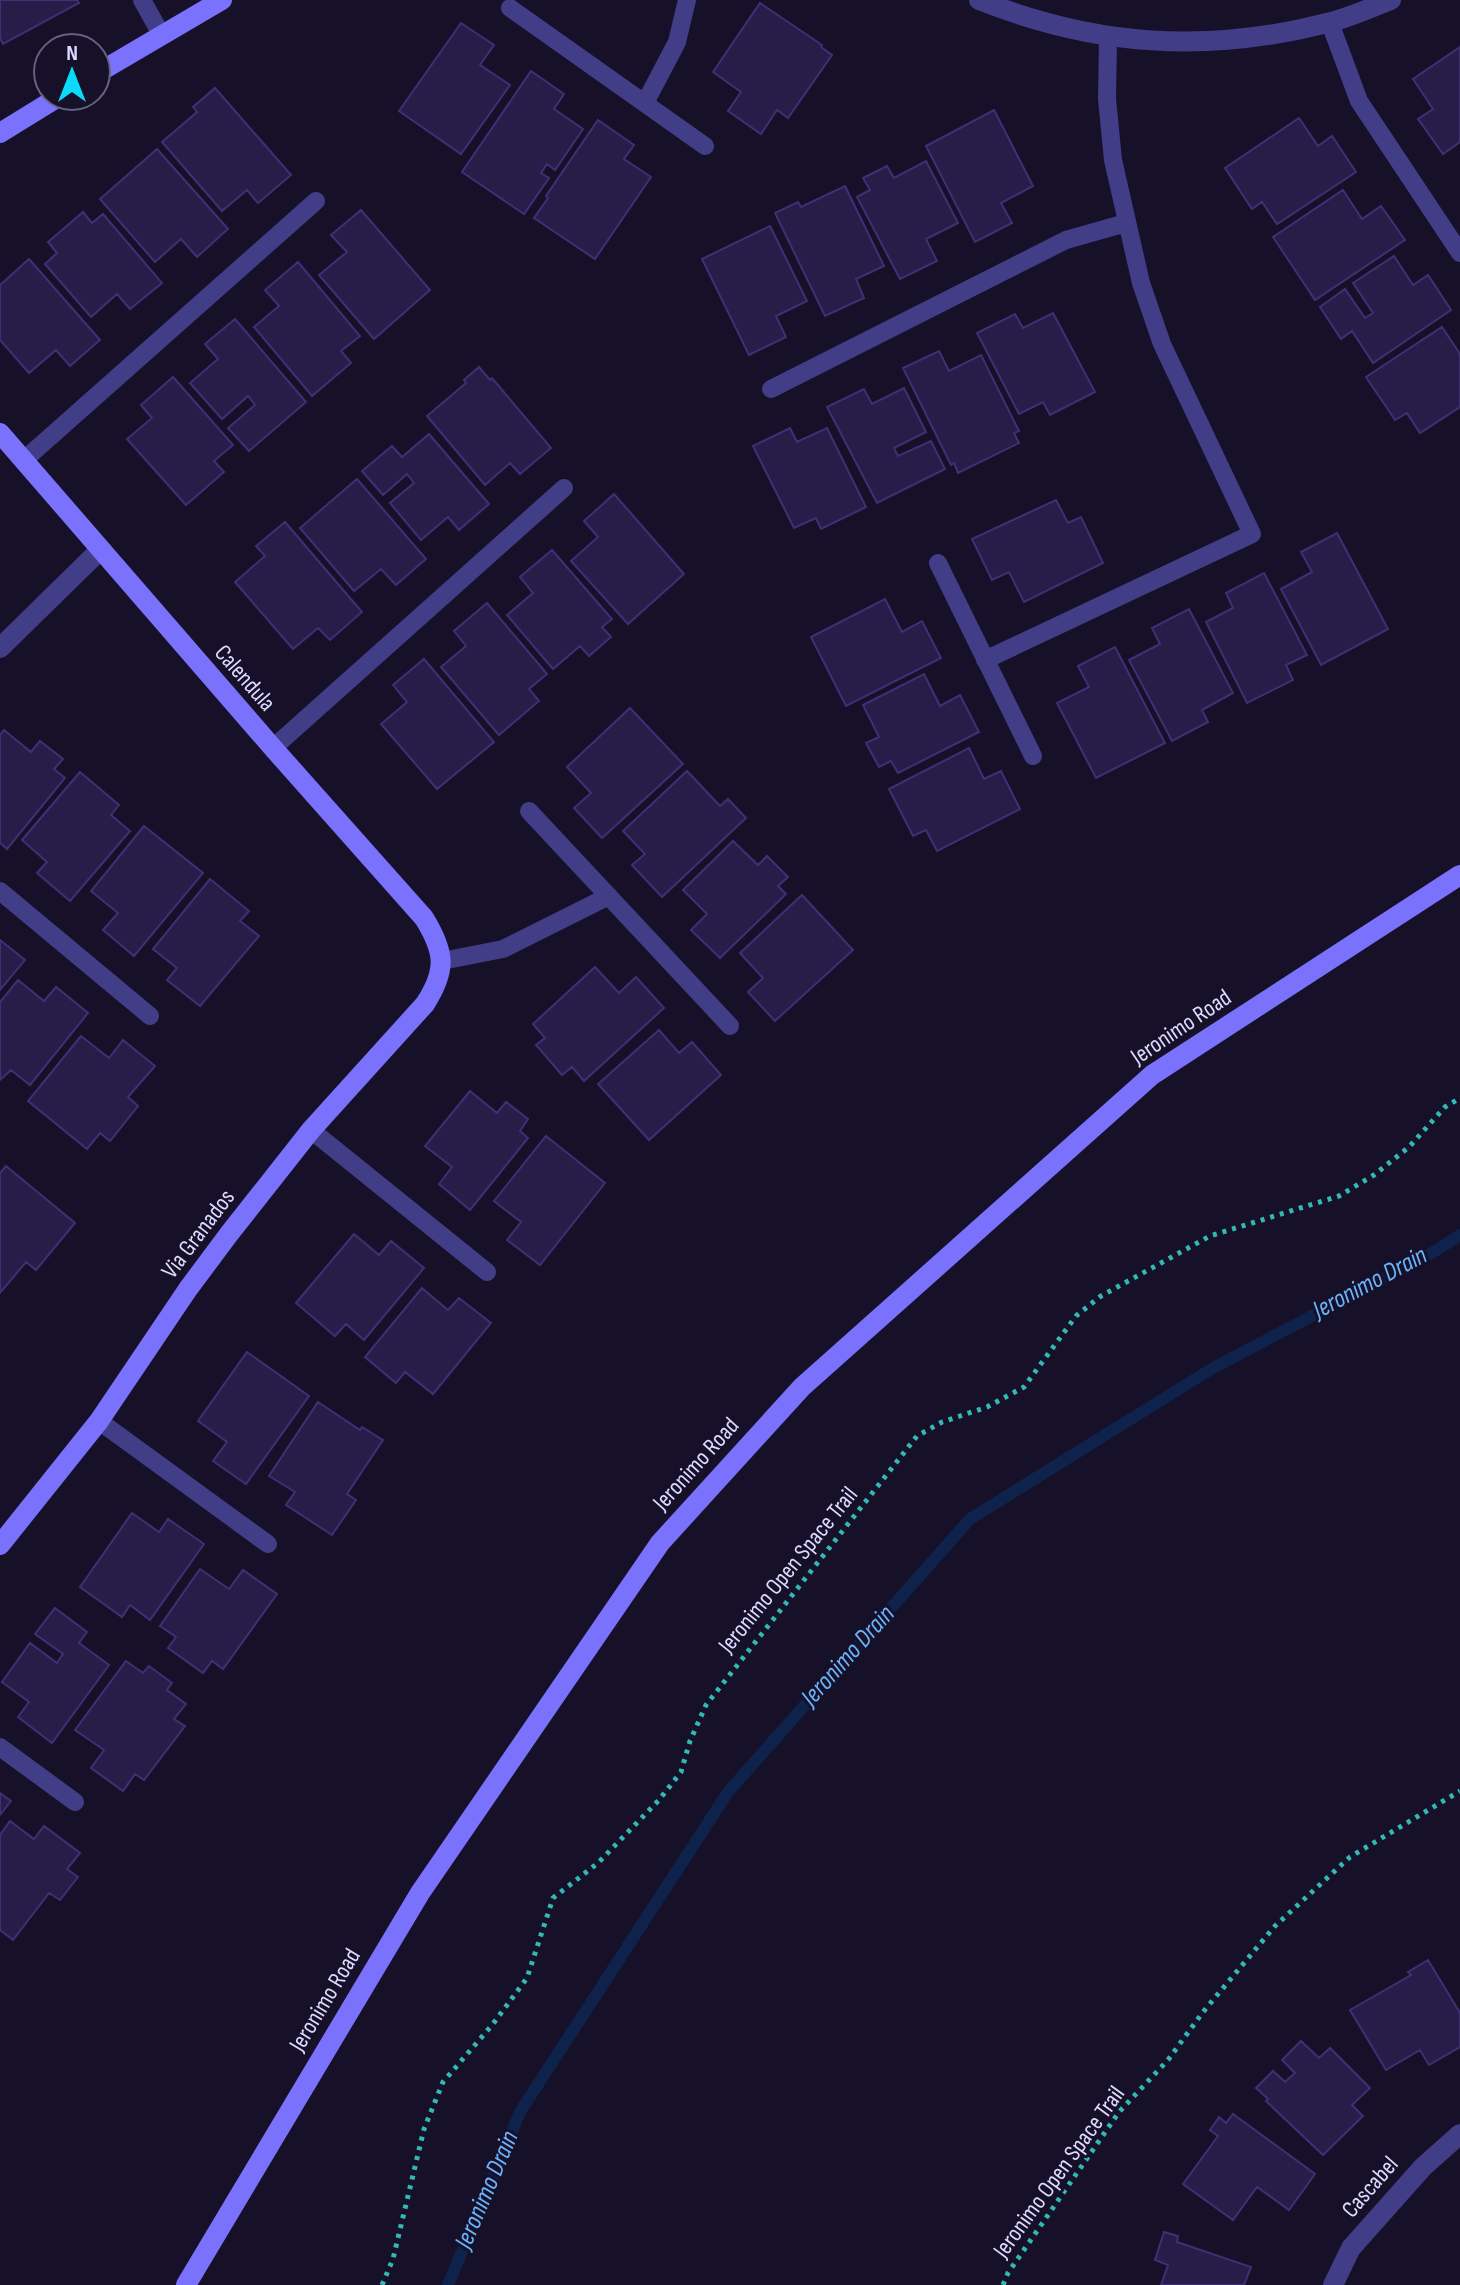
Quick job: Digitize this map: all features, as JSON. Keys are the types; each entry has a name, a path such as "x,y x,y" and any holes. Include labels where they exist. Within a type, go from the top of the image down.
{"main road":[{"path":"112,64 222,0"},
{"path":"0,133 34,112"},
{"name":"Calendula","path":"0,433 424,918 436,938 442,961"},
{"name":"Jeronimo Road","path":"186,2285 420,1893 660,1543 771,1420 802,1387 1152,1075 1460,875"},
{"name":"Via Granados","path":"0,1545 99,1421 188,1289 311,1130 425,1004 439,983 442,961"}],"street":[{"path":"979,0 1044,23 1108,38 1188,43 1259,37 1330,23 1391,0"},
{"path":"0,648 100,550"},
{"name":"Cascabel","path":"1333,2285 1351,2248 1423,2167 1460,2134"}],"lane":[{"path":"142,0 161,34"},
{"path":"645,103 677,42 687,0"},
{"path":"510,8 705,146"},
{"path":"1330,23 1359,101 1460,253"},
{"path":"985,660 1252,534 1162,344 1141,283 1112,145 1107,99 1108,38"},
{"path":"24,460 316,201"},
{"path":"771,389 1066,240 1126,223"},
{"path":"273,748 564,488"},
{"path":"938,563 1033,756"},
{"path":"529,811 730,1026"},
{"path":"0,891 150,1016"},
{"path":"442,961 503,949 609,896"},
{"path":"311,1130 487,1272"},
{"path":"99,1421 268,1544"},
{"path":"0,1747 75,1802"}],"path":[{"name":"Jeronimo Open Space Trail","path":"382,2285 393,2259 424,2129 443,2082 493,2024 527,1978 553,1898 598,1863 667,1791 681,1772 690,1741 713,1695 917,1436 942,1422 987,1407 1024,1387 1076,1316 1101,1296 1210,1236 1339,1196 1374,1175 1409,1147 1445,1107 1460,1098"},
{"name":"Jeronimo Open Space Trail","path":"1003,2285 1008,2273 1119,2112 1168,2060 1203,2012 1275,1926 1350,1857 1460,1791"}],"building":[{"path":"0,0 77,0 79,3 3,44 0,38"},
{"path":"760,3 832,55 788,118 777,110 761,134 728,111 741,92 713,72"},
{"path":"461,23 494,45 480,65 510,85 461,154 399,111"},
{"path":"1460,47 1460,142 1443,154 1418,119 1433,109 1413,79"},
{"path":"531,71 564,94 554,109 583,129 555,170 547,164 541,173 549,178 524,214 462,172"},
{"path":"215,88 291,175 258,203 247,190 222,211 162,142 197,112 193,107"},
{"path":"994,110 1033,186 1001,203 1012,223 975,242 926,146"},
{"path":"1299,118 1318,146 1332,136 1356,172 1277,224 1262,202 1252,209 1225,168"},
{"path":"598,120 634,145 624,159 651,177 595,259 534,218"},
{"path":"157,149 228,229 197,257 181,239 155,262 100,199"},
{"path":"926,161 958,223 926,239 937,261 900,279 857,197 870,190 863,178 887,166 894,178"},
{"path":"845,186 884,266 856,279 864,298 825,316 775,213 798,202 801,207"},
{"path":"1343,190 1362,219 1381,206 1405,240 1315,300 1273,237"},
{"path":"361,210 430,290 374,339 319,275 347,252 331,235"},
{"path":"83,212 92,223 103,214 162,283 130,309 117,294 91,317 45,264 57,253 48,242"},
{"path":"770,226 807,301 776,316 786,337 749,355 702,259"},
{"path":"1394,256 1413,285 1428,275 1451,310 1373,363 1352,331 1341,339 1320,307 1345,289 1365,318 1373,313 1353,283"},
{"path":"29,259 100,340 70,366 56,350 29,373 0,340 0,285"},
{"path":"298,262 360,336 341,351 351,363 312,396 254,327 279,306 265,290"},
{"path":"1053,313 1095,392 1050,415 1043,402 1019,414 977,333 1015,314 1023,328"},
{"path":"235,319 306,402 249,451 228,428 255,405 248,396 222,419 190,383 218,359 205,344"},
{"path":"1442,327 1460,354 1460,407 1420,433 1407,413 1395,420 1366,377"},
{"path":"939,351 949,371 981,355 1019,431 1014,433 1019,443 958,473 954,463 951,465 903,368"},
{"path":"479,367 490,380 492,378 551,448 520,474 510,463 485,485 427,416 466,383 464,380"},
{"path":"173,377 233,445 214,461 224,472 186,505 127,439 152,418 141,405"},
{"path":"904,388 926,432 894,448 898,456 931,441 945,469 877,503 827,407 864,389 872,404"},
{"path":"790,428 797,442 827,428 866,507 821,529 816,518 794,528 753,446"},
{"path":"429,434 489,504 459,530 448,517 421,540 390,503 414,483 407,474 383,495 362,471 392,446 402,457"},
{"path":"357,479 426,559 396,585 381,569 354,591 300,528"},
{"path":"614,494 684,574 628,624 571,561 598,537 584,521"},
{"path":"1056,500 1068,523 1081,517 1103,563 1024,602 1009,572 992,580 972,539"},
{"path":"285,522 362,612 330,640 318,628 293,649 235,582 265,556 256,546"},
{"path":"1337,533 1388,629 1321,665 1281,589 1312,572 1301,552"},
{"path":"552,550 612,619 602,627 611,637 589,656 580,646 553,669 507,615 533,593 520,577"},
{"path":"1264,573 1307,655 1286,665 1293,680 1247,703 1206,622 1233,608 1226,593"},
{"path":"885,599 902,632 922,621 941,658 846,706 811,637"},
{"path":"487,603 547,674 529,689 539,701 499,735 441,667 466,646 454,631"},
{"path":"1189,609 1233,693 1202,710 1208,722 1172,741 1129,660 1160,644 1152,628"},
{"path":"1115,647 1165,743 1096,778 1057,703 1089,687 1078,666"},
{"path":"424,659 494,742 437,789 381,724 407,702 393,685"},
{"path":"924,674 940,706 960,695 979,732 898,773 891,761 879,767 866,743 879,737 863,705"},
{"path":"630,708 683,764 602,838 574,808 591,793 567,767"},
{"path":"4,730 31,752 40,741 63,759 54,769 65,778 7,849 0,843 0,735"},
{"path":"969,748 984,779 1001,771 1020,809 937,851 926,830 913,836 889,789"},
{"path":"687,771 720,806 728,799 746,818 662,897 632,865 645,854 623,831"},
{"path":"80,772 119,805 111,815 130,831 70,901 37,873 47,862 22,840"},
{"path":"144,826 203,873 134,956 103,930 118,913 91,891"},
{"path":"733,841 758,865 767,856 788,877 778,886 786,894 720,958 691,930 707,914 683,890"},
{"path":"210,879 249,911 240,921 259,936 200,1006 167,980 177,968 153,949"},
{"path":"802,895 853,950 775,1021 748,992 763,978 740,953"},
{"path":"0,940 25,960 0,990"},
{"path":"595,967 619,993 636,977 664,1008 584,1081 572,1067 562,1075 536,1045 545,1038 533,1024"},
{"path":"18,980 44,1001 56,987 88,1013 30,1085 11,1070 0,1080 0,1002"},
{"path":"659,1030 679,1053 692,1042 721,1075 649,1140 598,1084"},
{"path":"81,1036 109,1058 123,1040 155,1066 128,1097 138,1106 110,1141 100,1133 87,1149 28,1101"},
{"path":"470,1091 497,1113 506,1102 528,1119 520,1131 528,1138 470,1210 439,1184 452,1167 425,1146"},
{"path":"546,1136 605,1183 540,1265 507,1240 521,1222 494,1201"},
{"path":"6,1166 75,1223 36,1270 26,1262 0,1293 0,1173"},
{"path":"354,1234 379,1255 391,1241 424,1268 364,1340 346,1324 335,1336 296,1303"},
{"path":"422,1288 448,1310 459,1298 491,1323 433,1394 405,1372 396,1383 365,1357"},
{"path":"247,1352 309,1396 246,1484 213,1461 227,1442 198,1421"},
{"path":"318,1402 360,1430 362,1427 383,1440 347,1494 356,1500 332,1535 286,1505 295,1492 269,1476"},
{"path":"132,1513 159,1532 168,1519 204,1544 150,1620 130,1605 122,1617 80,1587"},
{"path":"200,1569 229,1589 243,1570 277,1594 223,1669 212,1661 203,1673 168,1648 176,1637 160,1626"},
{"path":"55,1608 87,1632 79,1643 109,1665 52,1743 18,1717 29,1702 2,1682 30,1643 57,1663 63,1654 35,1634"},
{"path":"126,1661 143,1673 149,1666 172,1683 167,1690 186,1704 174,1719 185,1726 144,1780 135,1774 123,1791 91,1768 104,1750 75,1730"},
{"path":"0,1793 11,1801 0,1815"},
{"path":"10,1821 34,1839 44,1826 80,1853 67,1869 78,1877 60,1900 49,1893 13,1940 0,1930 0,1835"},
{"path":"1428,1960 1460,2013 1460,2047 1429,2065 1420,2050 1386,2070 1350,2010 1411,1975 1408,1972"},
{"path":"1301,2041 1319,2058 1330,2048 1370,2088 1352,2105 1363,2116 1323,2155 1256,2088 1273,2071 1285,2082 1295,2073 1282,2060"},
{"path":"1233,2114 1315,2174 1289,2210 1257,2187 1233,2220 1183,2184 1218,2136 1210,2130 1219,2117 1226,2123"},
{"path":"1164,2232 1178,2236 1177,2242 1251,2267 1244,2285 1161,2285 1168,2265 1155,2260"}],"waterway":[{"name":"Jeronimo Drain","path":"448,2285 520,2112 728,1792 970,1519 1213,1368 1432,1253 1460,1235"}]}
